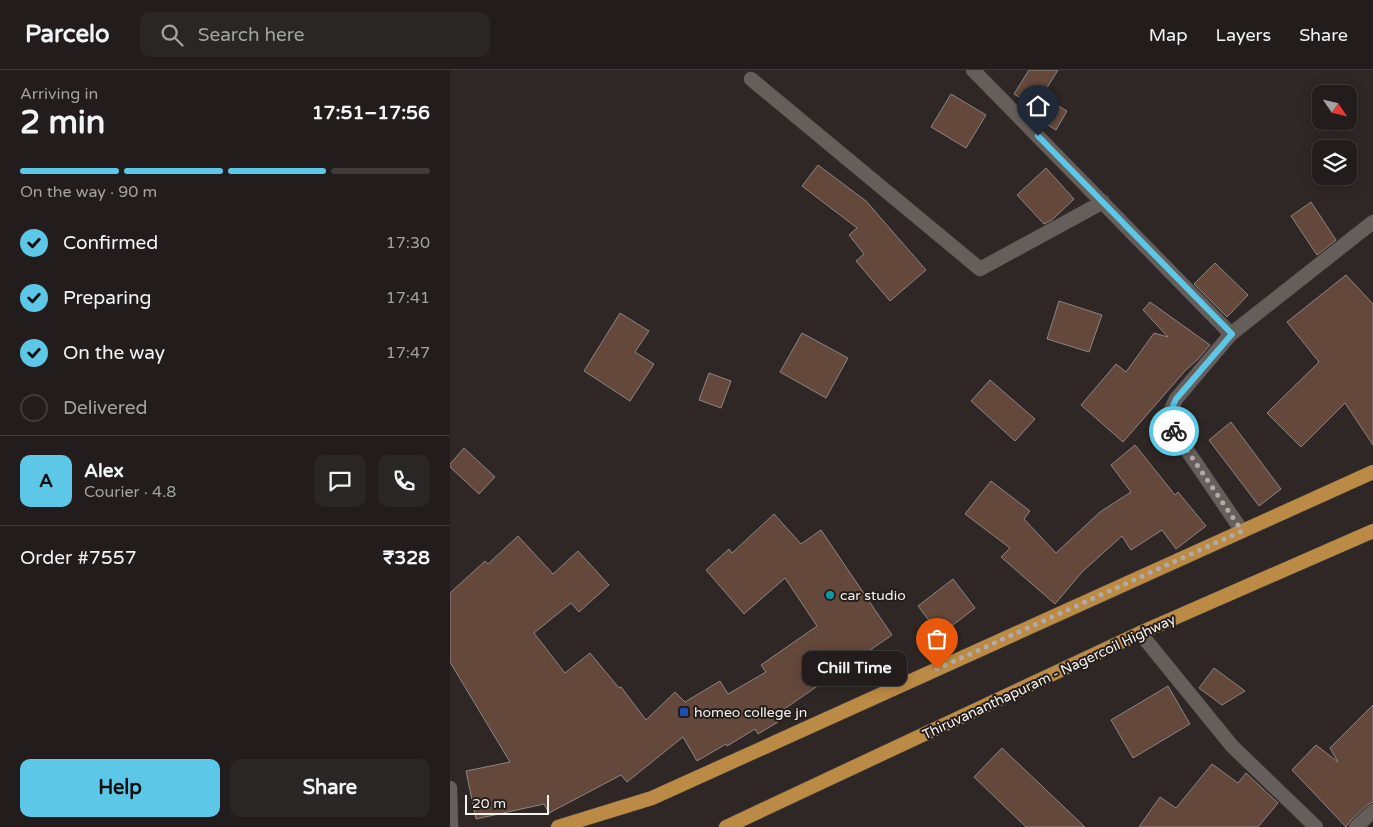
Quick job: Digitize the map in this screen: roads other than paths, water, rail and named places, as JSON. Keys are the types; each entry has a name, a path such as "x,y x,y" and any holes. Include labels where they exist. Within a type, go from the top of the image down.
{"main road":[{"path":"558,827 652,798 1373,472"},
{"name":"Thiruvananthapuram - Nagercoil Highway","path":"726,827 1140,633 1373,531"}],"street":[{"path":"973,70 1232,334"},
{"path":"751,79 980,269 1103,202"},
{"path":"1242,531 1172,428 1171,410 1176,399 1232,334 1373,222"},
{"path":"1140,633 1232,746 1316,827"},
{"path":"450,788 451,827"},
{"path":"1356,827 1373,811"}],"place":[{"name":"car studio","path":"830,595"},
{"name":"Chill Time","path":"937,669"},
{"name":"homeo college jn","path":"684,712"}]}
